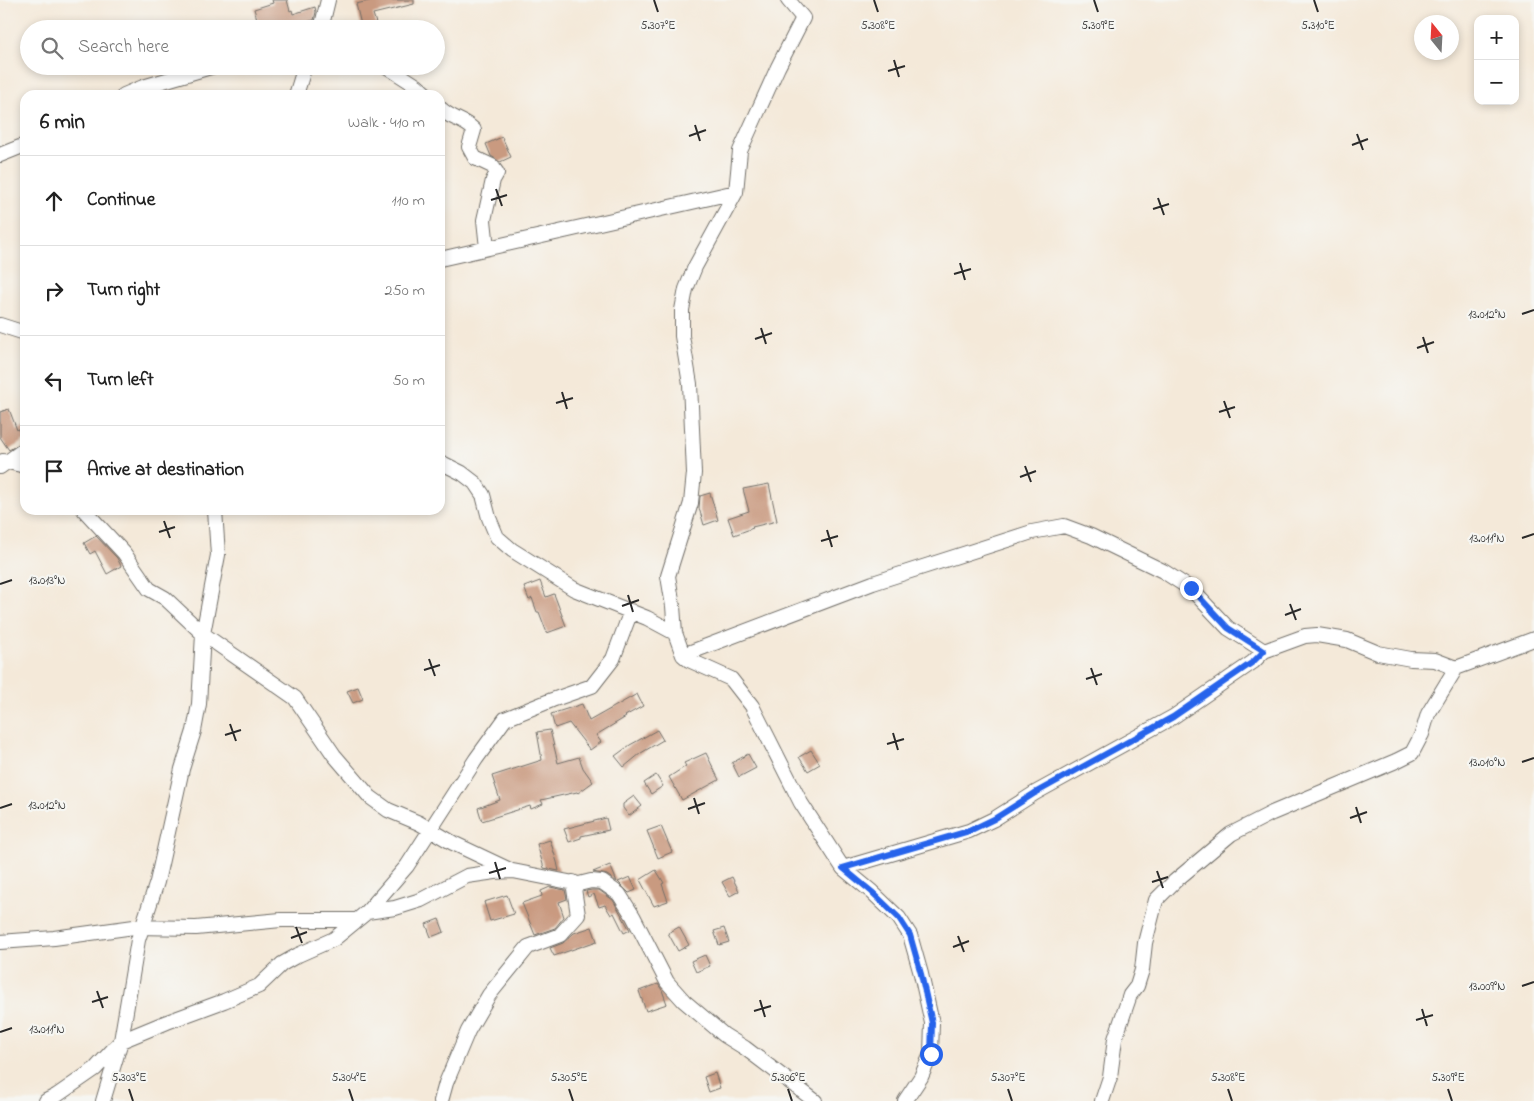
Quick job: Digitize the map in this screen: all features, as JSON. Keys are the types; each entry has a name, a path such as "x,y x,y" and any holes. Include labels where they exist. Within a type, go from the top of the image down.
{"street":[{"path":"323,20 328,0"},
{"path":"788,0 803,18 778,67 740,152 736,192 695,266 686,289 682,310 682,336 690,384 694,473 691,503 668,576 675,633 682,655 731,679 752,706 801,804 843,868 899,918 910,935 932,1023 931,1054 921,1077 905,1101"},
{"path":"136,90 184,75"},
{"path":"298,90 302,75"},
{"path":"400,75 421,90"},
{"path":"445,114 468,123 474,130 469,147 475,158 492,166 497,173 493,180 484,220 486,248"},
{"path":"0,156 20,147"},
{"path":"445,257 736,192"},
{"path":"0,325 20,331"},
{"path":"2,463 20,452"},
{"path":"2,463 20,465"},
{"path":"445,464 462,473 475,483 483,495 497,537 512,550 574,589 631,611 675,633"},
{"path":"89,515 124,553 149,589 165,598 203,634 295,698 334,754 370,797 388,810 419,823 453,844 513,872"},
{"path":"103,1101 121,1041 138,940 157,882 182,769 196,722 199,704 203,634 218,555 215,515"},
{"path":"682,655 873,583 1032,532 1064,526 1092,536 1163,571 1191,588 1228,628 1264,651"},
{"path":"46,1101 95,1069 121,1041 259,986 282,964 334,938 362,916 407,866 476,759 505,719 592,686 613,659 631,611"},
{"path":"843,868 969,831 994,819 1035,793 1173,717 1253,662 1264,651 1305,636 1317,635 1347,640 1378,653 1411,659 1435,660 1456,668"},
{"path":"1102,1101 1110,1077 1115,1039 1130,996 1137,986 1142,970 1145,943 1156,900 1174,881 1231,834 1272,813 1396,761 1412,752 1422,734 1428,714 1456,668 1534,638"},
{"path":"0,942 54,938 134,927 196,928 281,920 362,916 421,900 467,876 495,872 513,872 579,884 590,881 602,882 619,894 633,916 667,982 684,1002 724,1035 745,1048 815,1101"},
{"path":"440,1101 468,1031 488,994 528,947 560,935 578,915 573,882"}],"building":[{"path":"272,0 287,0 290,11 292,10 293,14 315,7 314,20 257,20 254,9 273,3"},
{"path":"373,0 414,0 414,4 373,14 375,20 360,20 356,4"},
{"path":"502,137 511,157 500,162 491,156 486,144"},
{"path":"9,409 17,430 20,428 20,443 9,450 0,437 0,412"},
{"path":"769,484 777,521 752,527 734,535 728,518 749,511 743,489"},
{"path":"710,493 718,520 704,525 699,508 700,496"},
{"path":"96,536 117,558 121,566 107,574 95,551 90,554 84,543"},
{"path":"540,581 546,597 554,594 566,626 547,633 532,598 529,600 524,587"},
{"path":"358,687 363,699 353,703 347,691"},
{"path":"637,694 643,706 596,735 601,742 590,750 569,723 555,728 551,714 582,704 589,721"},
{"path":"550,730 558,763 579,757 583,768 593,782 578,793 541,800 543,804 531,809 530,806 482,821 478,808 500,800 492,776 542,760 537,732"},
{"path":"657,730 663,740 641,753 624,767 615,756"},
{"path":"811,750 820,764 808,771 799,757"},
{"path":"706,753 719,780 682,800 669,777 686,766 684,763"},
{"path":"748,754 756,768 739,777 732,763"},
{"path":"656,775 663,786 651,794 644,783"},
{"path":"634,796 642,806 629,816 623,808 623,804"},
{"path":"606,818 609,830 581,836 581,838 569,842 564,829"},
{"path":"661,826 672,852 658,858 647,831"},
{"path":"550,840 559,871 544,868 537,844"},
{"path":"610,865 617,882 607,875 593,872"},
{"path":"656,870 664,883 662,884 668,901 654,906 640,880"},
{"path":"630,877 636,890 629,893 618,882"},
{"path":"732,877 739,891 730,896 722,882"},
{"path":"550,887 565,890 567,899 559,902 564,917 555,928 535,935 522,903 542,896 541,891"},
{"path":"599,890 613,900 630,930 624,933 614,913 611,915 605,905 599,907 594,894 588,897 586,891"},
{"path":"507,895 514,914 490,921 484,902"},
{"path":"439,919 444,932 431,937 426,924"},
{"path":"592,927 597,941 554,956 550,948 563,943 574,933"},
{"path":"679,927 689,945 678,951 668,933"},
{"path":"724,928 729,942 719,945 714,931"},
{"path":"705,955 710,966 696,972 691,961"},
{"path":"658,984 667,1004 646,1011 639,991"},
{"path":"715,1073 720,1088 709,1092 704,1077"}],"route":[{"path":"931,1054 932,1023 910,935 899,918 843,868 969,831 994,819 1035,793 1173,717 1253,662 1264,651 1228,628 1191,588"}]}
